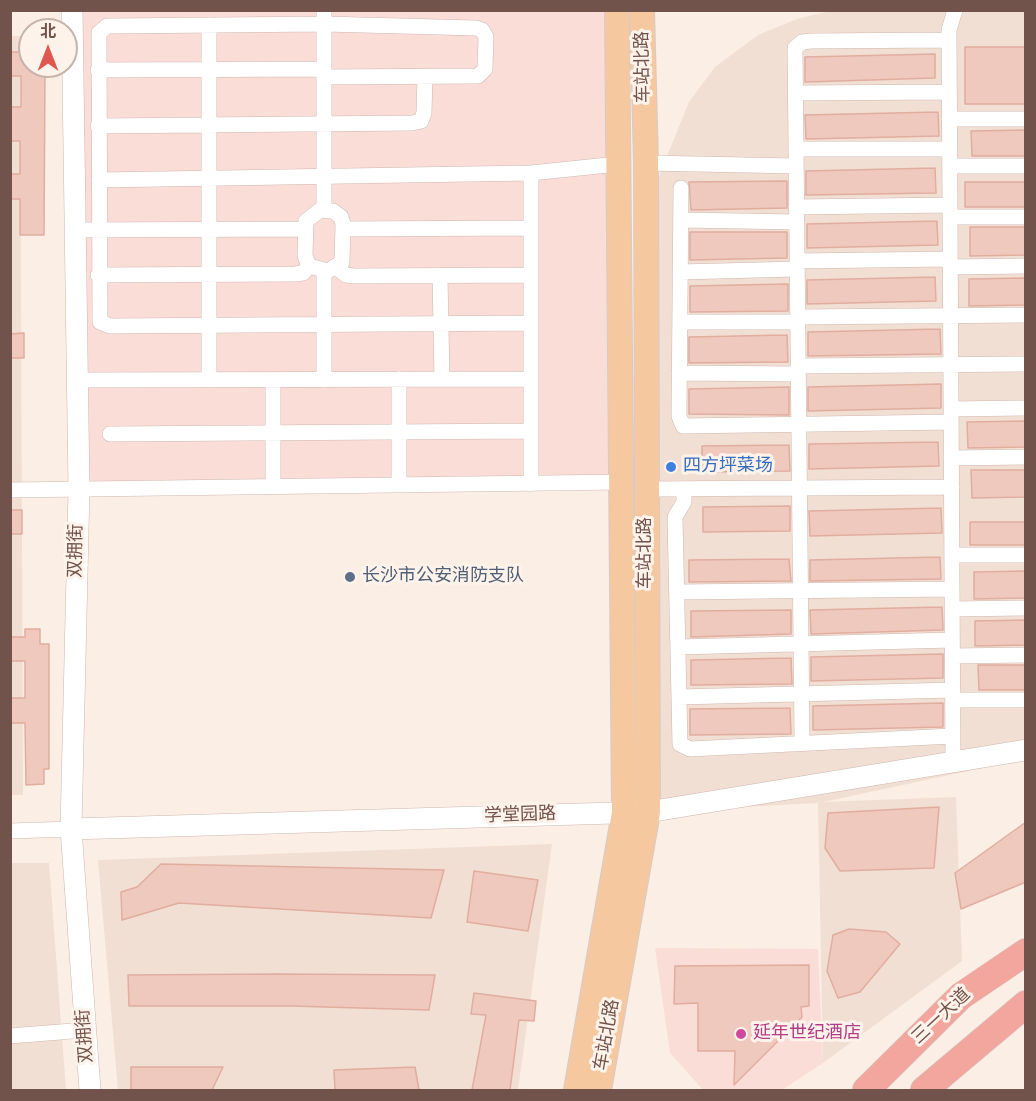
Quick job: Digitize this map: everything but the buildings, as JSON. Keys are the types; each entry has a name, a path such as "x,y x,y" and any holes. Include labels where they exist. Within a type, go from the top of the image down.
{"highway":[{"name":"三一大道","path":"866,1090 962,996 1026,952"},
{"path":"924,1090 1026,1004"}],"main road":[{"name":"车站北路","path":"617,10 618,164 634,486"},
{"name":"车站北路","path":"599,1090 636,812 634,486 646,163 642,10"},
{"name":"车站北路","path":"576,1090 636,812"}],"street":[{"name":"双拥街","path":"72,10 79,489 71,829 90,1090"},
{"path":"953,762 949,40 950,23 955,10"},
{"path":"324,17 324,210"},
{"path":"98,70 209,70 472,77 483,73 486,37 482,30 324,17 209,25 107,26 99,33 98,70 98,315 103,325 324,326 531,323"},
{"path":"209,25 209,380"},
{"path":"802,738 795,48 802,42 949,40"},
{"path":"99,126 412,123 421,121 424,113 425,77"},
{"path":"795,93 949,92"},
{"path":"950,119 1026,119"},
{"path":"796,149 950,149"},
{"path":"646,163 796,166"},
{"path":"99,180 531,173 618,164"},
{"path":"950,166 1026,166"},
{"path":"531,173 531,484"},
{"path":"681,188 679,416 683,426 799,425 951,416 1026,408"},
{"path":"98,275 295,274 324,268 343,257 343,229 339,215 324,210 308,217 305,229 305,256 324,268 346,275 531,275"},
{"path":"681,220 797,214 950,211 1026,217"},
{"path":"343,229 531,228"},
{"path":"75,230 305,229"},
{"path":"680,272 797,265 950,263 1026,266"},
{"path":"324,268 324,380"},
{"path":"440,276 442,379"},
{"path":"680,322 1026,315"},
{"path":"679,373 1026,364"},
{"path":"399,379 399,485"},
{"path":"77,380 531,379"},
{"path":"273,380 273,487"},
{"path":"110,434 531,431"},
{"path":"951,458 1026,458"},
{"path":"10,490 531,484 684,489 951,487"},
{"path":"684,489 684,502 675,517 680,744 690,749 953,736"},
{"path":"952,555 1026,555"},
{"path":"677,592 952,590"},
{"path":"952,609 1026,608"},
{"path":"678,647 952,640"},
{"path":"952,656 1026,655"},
{"path":"679,697 801,694 953,695 1026,700"},
{"name":"学堂园路","path":"10,831 636,812 1026,750"},
{"path":"10,1036 85,1030"}],"shaded area":[{"path":"835,10 1025,11 1025,759 823,802 956,797 962,961 823,1063 818,803 648,812 657,181 689,102 715,67 758,35 797,19"},
{"path":"72,11 617,11 623,482 79,489 73,78 78,78 78,18 72,18"},
{"path":"10,36 18,36 18,78 20,78 23,795 11,795"},
{"path":"552,844 518,1090 118,1090 98,860"},
{"path":"10,863 49,863 66,1090 11,1090"},
{"path":"655,948 818,949 823,1063 782,1090 703,1090 670,1053"}],"place":[{"name":"四方坪菜场","path":"671,467"},
{"name":"长沙市公安消防支队","path":"350,577"},
{"name":"延年世纪酒店","path":"741,1034"}]}
